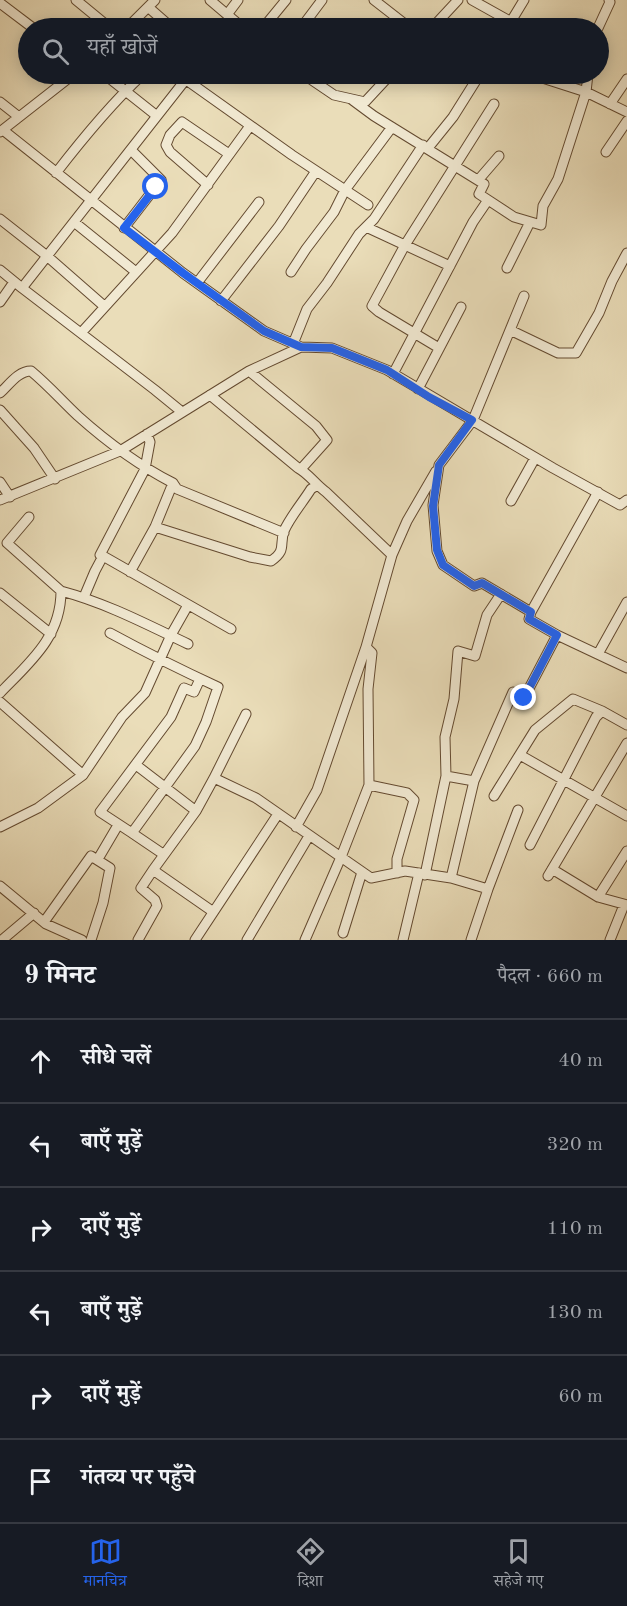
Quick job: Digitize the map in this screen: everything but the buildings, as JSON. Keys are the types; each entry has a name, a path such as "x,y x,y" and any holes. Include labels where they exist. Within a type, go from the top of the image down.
{"street":[{"path":"76,0 98,18"},
{"path":"210,0 231,18"},
{"path":"229,16 229,12 238,0"},
{"path":"271,18 286,0"},
{"path":"308,18 322,0"},
{"path":"374,0 386,3 400,18"},
{"path":"443,18 458,0"},
{"path":"472,0 499,18"},
{"path":"513,18 524,0"},
{"path":"603,18 609,0"},
{"path":"0,3 20,18"},
{"path":"137,18 152,4 164,18"},
{"path":"610,104 627,79"},
{"path":"61,84 2,131 155,252 264,331 297,345 332,348 393,374 535,458 598,492 624,503 627,514"},
{"path":"116,84 157,116"},
{"path":"56,173 132,84"},
{"path":"0,302 47,256 182,84"},
{"path":"198,84 250,126 368,205"},
{"path":"322,84 334,95 365,102 382,84"},
{"path":"0,501 120,451 249,371 297,345 307,309 426,147 453,117 474,84"},
{"path":"561,84 586,92 627,112"},
{"path":"351,99 484,184 479,194 488,200 514,217 542,225 543,206 558,179 587,84"},
{"path":"0,102 20,117"},
{"path":"439,348 372,306 405,245 494,104"},
{"path":"606,152 627,121"},
{"path":"208,185 170,152 166,141 182,122 229,153"},
{"path":"81,333 172,233 250,126"},
{"path":"291,272 334,212 345,190 392,127"},
{"path":"124,228 160,180 131,150"},
{"path":"477,179 499,156"},
{"path":"222,301 279,226 316,171"},
{"path":"393,374 473,222 488,200"},
{"path":"196,283 259,202"},
{"path":"0,219 104,306"},
{"path":"74,222 136,272"},
{"path":"507,268 530,222"},
{"path":"366,227 450,266"},
{"path":"510,330 558,352 576,352 599,314 612,281 627,253"},
{"path":"0,270 182,412"},
{"path":"296,827 317,790 366,647 392,555 407,521 439,465 472,420 524,296"},
{"path":"418,390 461,307"},
{"path":"0,393 26,370 31,371 78,416 120,451 146,469 173,483 177,489 284,533"},
{"path":"249,371 316,426 327,440 301,469"},
{"path":"210,395 301,469 316,486 326,492 392,555"},
{"path":"0,410 34,448 55,479"},
{"path":"100,555 146,469 150,442 147,434"},
{"path":"511,501 535,458"},
{"path":"439,465 433,506 437,550 443,565 474,586 482,583 531,612"},
{"path":"0,482 10,497"},
{"path":"130,572 155,527 173,483"},
{"path":"155,527 271,561 284,546 284,533 311,489 316,486"},
{"path":"598,492 529,619 627,668"},
{"path":"29,517 7,543 61,591 84,597 124,613 189,644"},
{"path":"84,597 103,556 231,630"},
{"path":"0,693 28,664 51,634 61,609 61,591"},
{"path":"0,593 51,634"},
{"path":"403,940 446,776 445,737 454,699 458,651 476,656 487,615 501,594"},
{"path":"598,654 627,602"},
{"path":"0,827 38,808 82,775 122,717 145,693 188,605"},
{"path":"110,633 218,687 206,722 188,757 132,833"},
{"path":"451,878 474,782 513,692 524,698 557,635"},
{"path":"305,940 369,785 368,689 372,653 366,647"},
{"path":"163,854 100,812 171,717 184,688 194,692 200,679"},
{"path":"494,796 536,730 573,699 627,725"},
{"path":"0,702 82,775"},
{"path":"530,845 596,717 602,711"},
{"path":"138,940 157,906 155,900 141,888 163,854 196,811 246,714"},
{"path":"610,940 626,905 598,897 550,872 627,743"},
{"path":"520,755 627,816"},
{"path":"136,765 196,811"},
{"path":"446,776 474,782"},
{"path":"214,778 256,798 371,878 405,871 451,878 488,889"},
{"path":"369,785 407,793 414,800 396,858 396,873"},
{"path":"471,940 519,810"},
{"path":"195,940 278,814"},
{"path":"98,859 118,825"},
{"path":"247,940 309,836"},
{"path":"598,897 627,851"},
{"path":"44,922 91,856 110,868 91,940"},
{"path":"153,870 212,911"},
{"path":"344,933 362,872"},
{"path":"0,887 67,937 82,940"},
{"path":"2,940 34,914"}],"route":[{"path":"156,187 124,228 183,273 264,331 301,347 332,348 387,370 429,397 472,420 439,465 433,506 437,550 443,565 474,586 482,583 531,612 529,619 557,635 524,698"}]}
